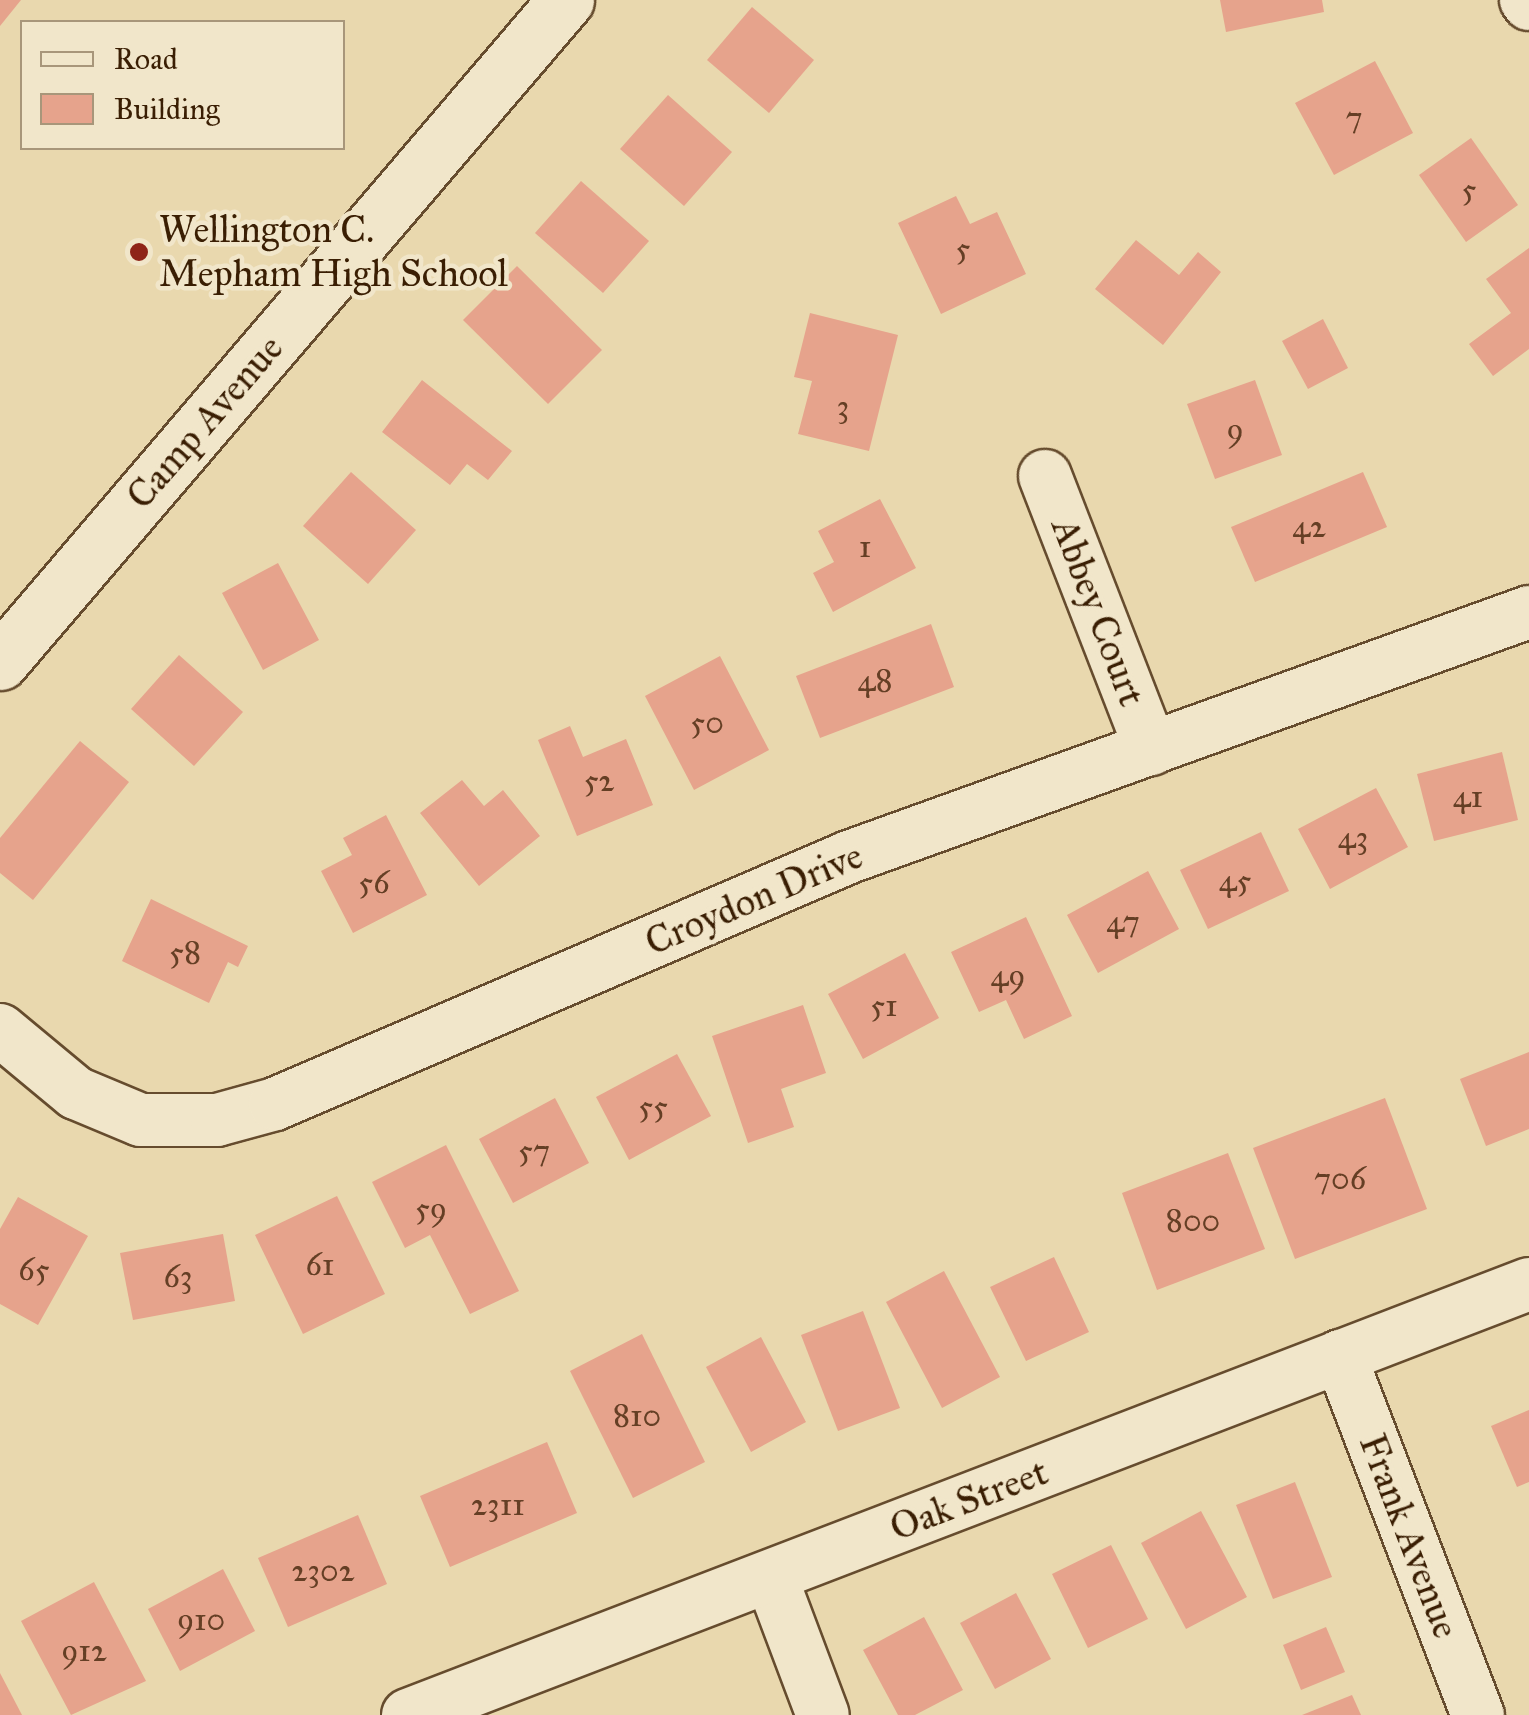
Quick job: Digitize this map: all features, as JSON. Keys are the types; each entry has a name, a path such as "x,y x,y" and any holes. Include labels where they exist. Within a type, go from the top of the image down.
{"street":[{"name":"Camp Avenue","path":"0,662 566,0"},
{"name":"Abbey Court","path":"1045,476 1151,748"},
{"name":"Croydon Drive","path":"0,1030 76,1093 125,1114 142,1120 217,1120 274,1104 849,857 1529,612"},
{"name":"Oak Street","path":"408,1715 1529,1284"},
{"name":"Frank Avenue","path":"1340,1356 1478,1715"},
{"path":"771,1577 823,1715"}],"building":[{"path":"0,0 21,0 0,26"},
{"path":"1220,0 1322,0 1324,12 1226,32"},
{"path":"752,7 814,60 769,113 707,60"},
{"path":"1375,61 1413,133 1334,175 1295,103"},
{"path":"668,95 732,152 684,206 620,149"},
{"path":"1471,138 1518,205 1466,242 1419,175"},
{"path":"581,181 649,241 603,293 535,233"},
{"path":"956,196 970,224 997,212 1026,274 941,314 898,223"},
{"path":"1136,240 1179,275 1198,252 1221,272 1163,345 1095,289"},
{"path":"1529,248 1529,349 1493,376 1469,344 1511,313 1486,279"},
{"path":"517,266 602,350 548,404 463,320"},
{"path":"810,313 898,335 869,451 798,434 812,381 794,377"},
{"path":"1323,319 1348,368 1308,389 1282,341"},
{"path":"422,380 512,451 488,480 467,464 450,485 382,432"},
{"path":"1255,380 1282,455 1215,479 1187,404"},
{"path":"351,472 416,530 368,584 303,526"},
{"path":"1363,472 1387,527 1255,582 1231,527"},
{"path":"880,499 916,568 833,612 813,573 834,562 818,531"},
{"path":"278,563 319,640 263,670 222,593"},
{"path":"931,624 954,687 820,738 796,676"},
{"path":"179,655 243,712 194,766 131,709"},
{"path":"720,656 769,750 694,790 645,696"},
{"path":"570,726 583,757 626,739 653,805 577,836 538,740"},
{"path":"80,741 129,782 33,900 0,873 0,838"},
{"path":"1502,752 1518,820 1434,841 1417,774"},
{"path":"462,780 484,806 503,790 540,836 479,886 420,813"},
{"path":"1376,788 1408,847 1330,889 1298,829"},
{"path":"386,815 427,895 353,933 321,871 352,855 343,838"},
{"path":"1261,832 1289,891 1208,929 1180,870"},
{"path":"1148,871 1179,929 1098,973 1067,915"},
{"path":"151,899 248,946 238,967 228,962 209,1003 122,961"},
{"path":"1026,917 1072,1016 1024,1039 1006,1000 979,1012 951,952"},
{"path":"905,953 939,1018 863,1059 828,994"},
{"path":"803,1005 826,1073 781,1089 794,1127 748,1143 712,1036"},
{"path":"1529,1052 1529,1129 1486,1146 1460,1079"},
{"path":"677,1054 711,1116 629,1160 596,1097"},
{"path":"555,1098 589,1163 513,1203 479,1139"},
{"path":"1385,1098 1427,1209 1295,1259 1253,1148"},
{"path":"446,1145 519,1291 470,1314 430,1235 405,1248 372,1182"},
{"path":"1228,1153 1265,1249 1157,1290 1122,1193"},
{"path":"337,1196 385,1294 303,1334 255,1235"},
{"path":"18,1197 88,1236 38,1325 0,1304 0,1229"},
{"path":"223,1234 235,1301 133,1320 120,1253"},
{"path":"1054,1257 1089,1332 1026,1361 990,1287"},
{"path":"944,1271 1000,1377 942,1408 886,1302"},
{"path":"863,1311 900,1408 838,1431 801,1335"},
{"path":"642,1334 705,1462 633,1498 570,1371"},
{"path":"761,1337 806,1422 751,1452 706,1367"},
{"path":"1529,1410 1529,1482 1517,1487 1491,1426"},
{"path":"547,1442 577,1513 450,1567 420,1496"},
{"path":"1295,1482 1332,1577 1273,1599 1236,1505"},
{"path":"1201,1511 1247,1597 1186,1629 1141,1543"},
{"path":"358,1515 387,1584 288,1627 258,1558"},
{"path":"1111,1545 1148,1619 1088,1648 1052,1574"},
{"path":"223,1569 255,1631 180,1671 148,1609"},
{"path":"94,1582 146,1681 71,1715 21,1621"},
{"path":"1016,1593 1051,1659 995,1689 960,1623"},
{"path":"924,1617 963,1690 915,1715 898,1715 863,1650"},
{"path":"1326,1627 1345,1672 1301,1690 1283,1645"},
{"path":"0,1673 22,1715 0,1715"},
{"path":"1352,1695 1361,1715 1302,1715"}],"place":[{"name":"Wellington C. Mepham High School","path":"139,252"}]}
